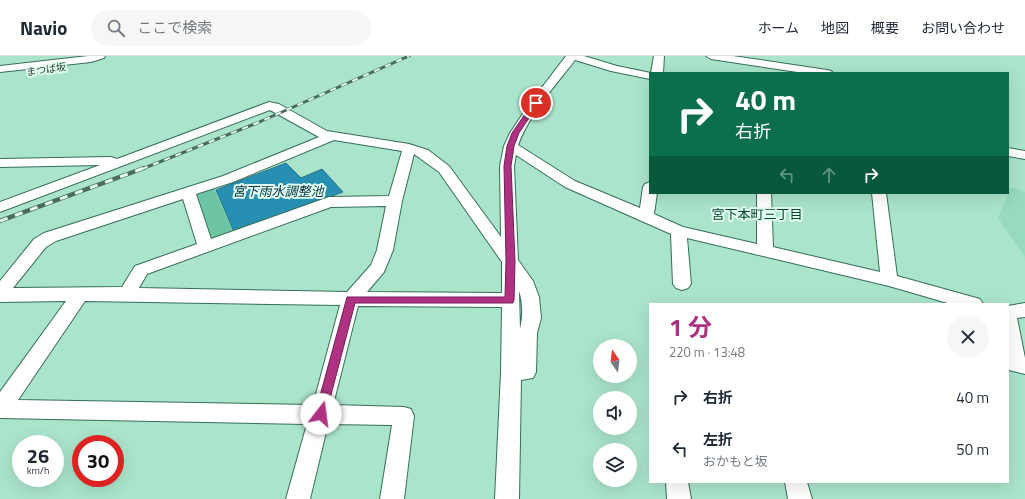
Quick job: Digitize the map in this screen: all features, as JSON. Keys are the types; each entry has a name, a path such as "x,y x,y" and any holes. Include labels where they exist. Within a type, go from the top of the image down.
{"street":[{"path":"507,499 511,372 507,166 511,146 516,133 536,103 572,56 615,69 649,76"},
{"path":"657,72 659,56"},
{"path":"711,56 820,72"},
{"path":"789,56 791,68"},
{"path":"0,69 95,58"},
{"name":"まつば坂","path":"0,74 72,65 95,58"},
{"path":"0,207 269,106 275,107 323,134 409,148 423,153 444,169 524,281 530,298 532,318 528,333 526,372 511,372"},
{"path":"0,294 44,240 228,180 332,136"},
{"path":"511,146 535,160 570,184 679,231 889,280 970,303"},
{"path":"298,499 351,299 378,268 385,250 395,201 409,148"},
{"path":"1009,152 1025,154"},
{"path":"0,163 125,161"},
{"path":"188,193 206,246"},
{"path":"646,218 649,194"},
{"path":"764,194 765,251"},
{"path":"879,194 889,280"},
{"path":"127,294 141,270 329,202 395,201"},
{"path":"679,231 682,284"},
{"path":"0,294 127,294 351,299 510,300"},
{"path":"0,409 80,295"},
{"path":"1009,315 1025,310"},
{"path":"1009,321 1016,364 1025,366"},
{"path":"0,409 404,416 392,499"},
{"path":"677,483 679,499"},
{"path":"796,483 800,499"}],"shaded area":[{"path":"1011,187 1025,192 1025,257 998,218"},
{"path":"214,188 234,234 218,239 211,238 194,198 197,194"}],"water":[{"name":"宮下雨水調整池","path":"286,163 301,178 322,169 343,192 234,232 216,190"}],"railway":[{"path":"142,169 257,123 409,56"},
{"path":"0,221 144,168"}],"district":[{"name":"宮下本町三丁目","path":"757,214"}],"route":[{"path":"321,414 351,299 510,300 507,166 511,146 516,133 536,103"}]}
